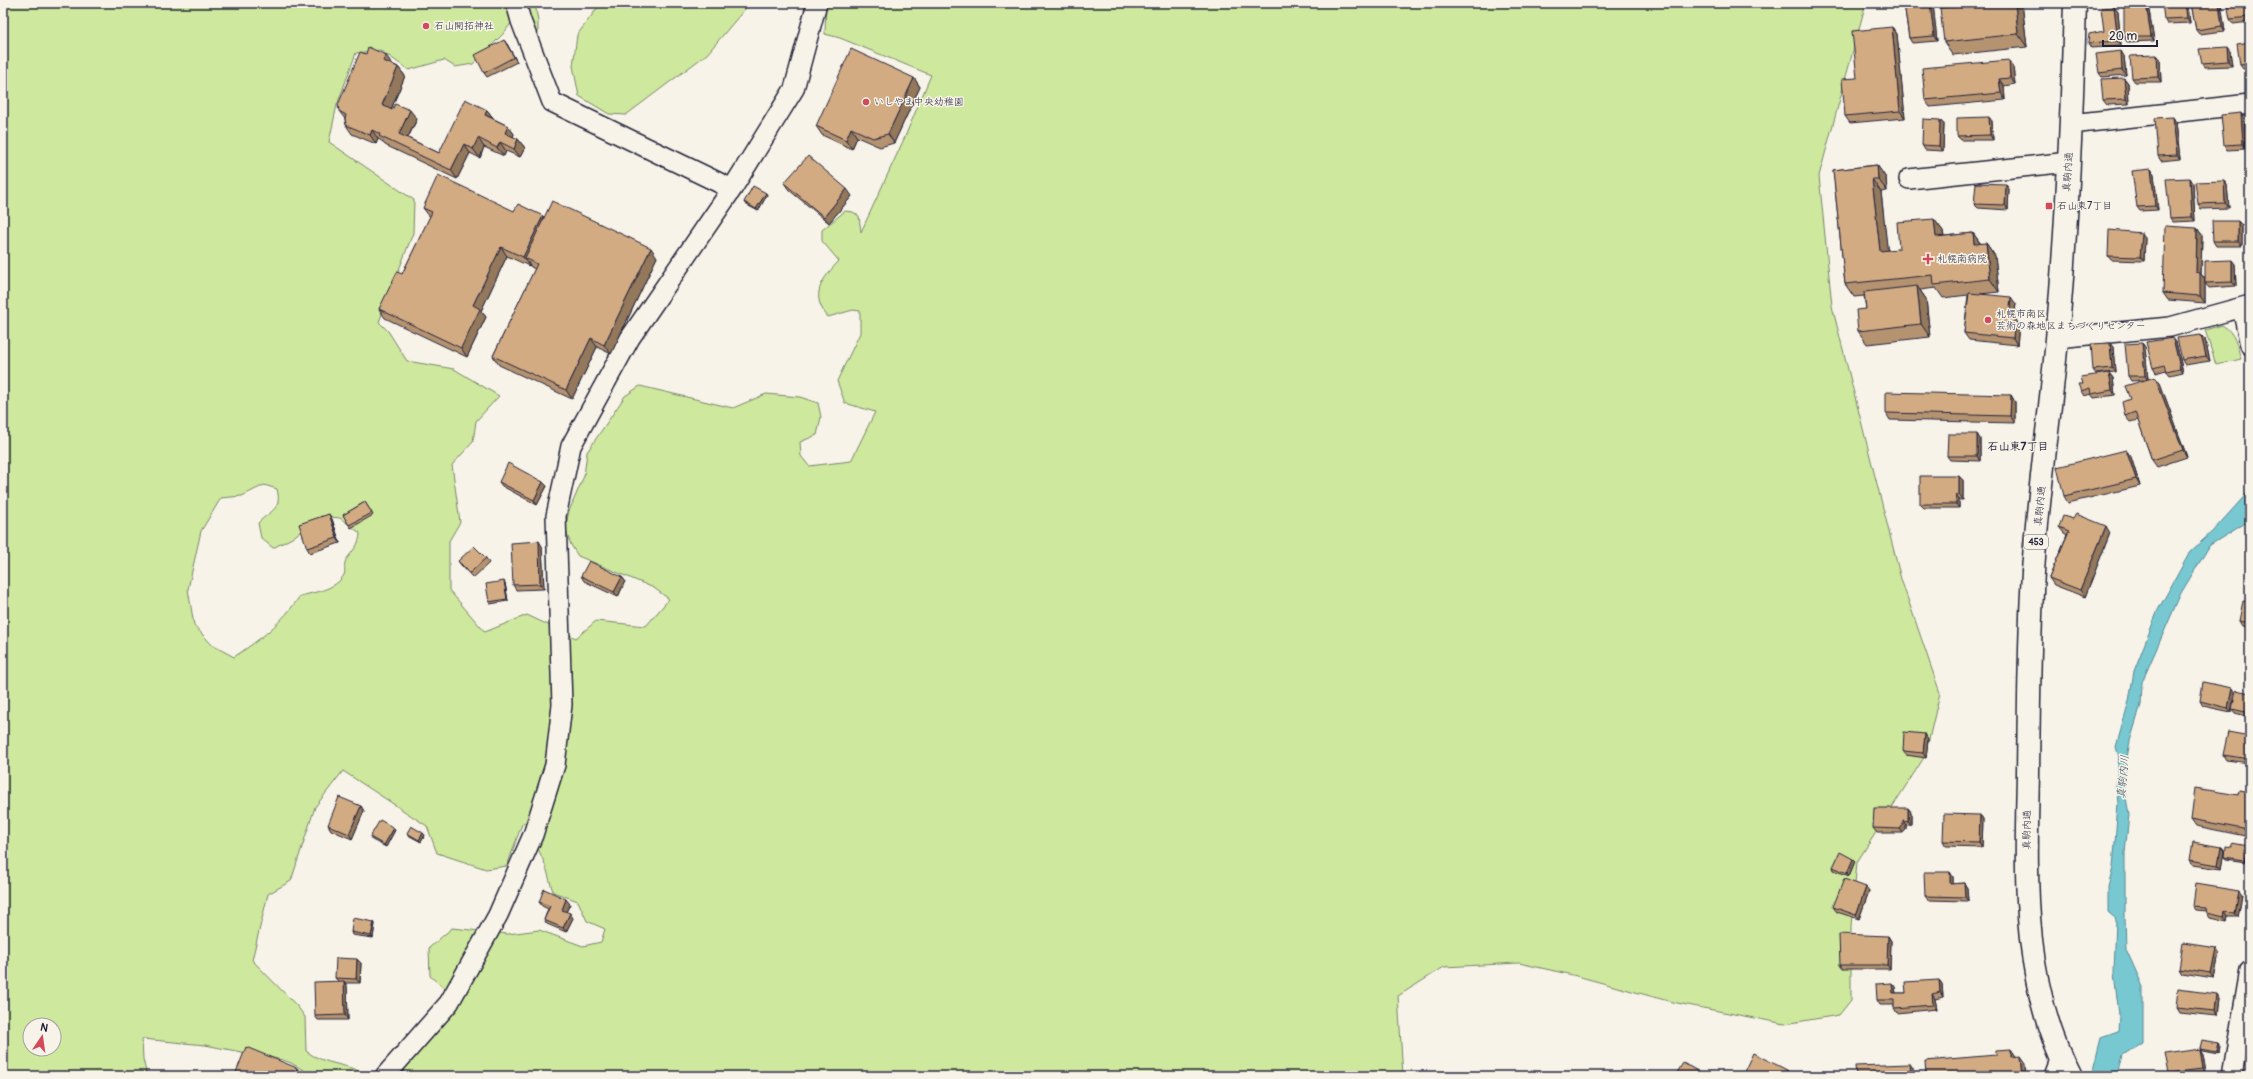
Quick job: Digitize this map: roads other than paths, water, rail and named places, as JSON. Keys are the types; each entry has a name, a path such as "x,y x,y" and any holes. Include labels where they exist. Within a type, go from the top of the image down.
{"highway":[{"name":"真駒内通","path":"2062,1071 2037,980 2030,939 2026,880 2030,636 2033,569 2057,338 2069,162 2075,3"}],"street":[{"path":"516,3 521,21 552,102 732,189"},
{"path":"385,1076 449,1003 498,915 533,835 555,765 562,705 556,516 571,446 630,338 732,189 794,89 817,3"},
{"path":"2071,124 2250,104"},
{"path":"1909,179 2069,162"},
{"path":"2057,338 2170,327 2246,307 2250,345"},
{"path":"2232,1076 2247,1005 2250,970"}],"water":[{"name":"真駒内川","path":"2250,490 2250,518 2244,524 2210,545 2181,593 2142,682 2141,705 2130,741 2125,769 2125,792 2129,815 2125,853 2125,917 2126,949 2143,987 2143,1042 2123,1055 2118,1076 2093,1076 2093,1069 2101,1037 2118,1031 2119,1015 2114,972 2116,919 2108,912 2108,887 2113,868 2118,803 2116,786 2119,757 2116,747 2129,701 2134,671 2158,610 2190,552 2213,531"}],"place":[{"name":"石山開拓神社","path":"426,26"},
{"name":"いしやま中央幼稚園","path":"866,102"},
{"name":"石山東7丁目","path":"2049,206"},
{"name":"札幌南病院","path":"1928,259"},
{"name":"札幌市南区 芸術の森地区まちづくりセンター","path":"1988,320"}],"district":[{"name":"石山東7丁目","path":"2018,446"}]}
